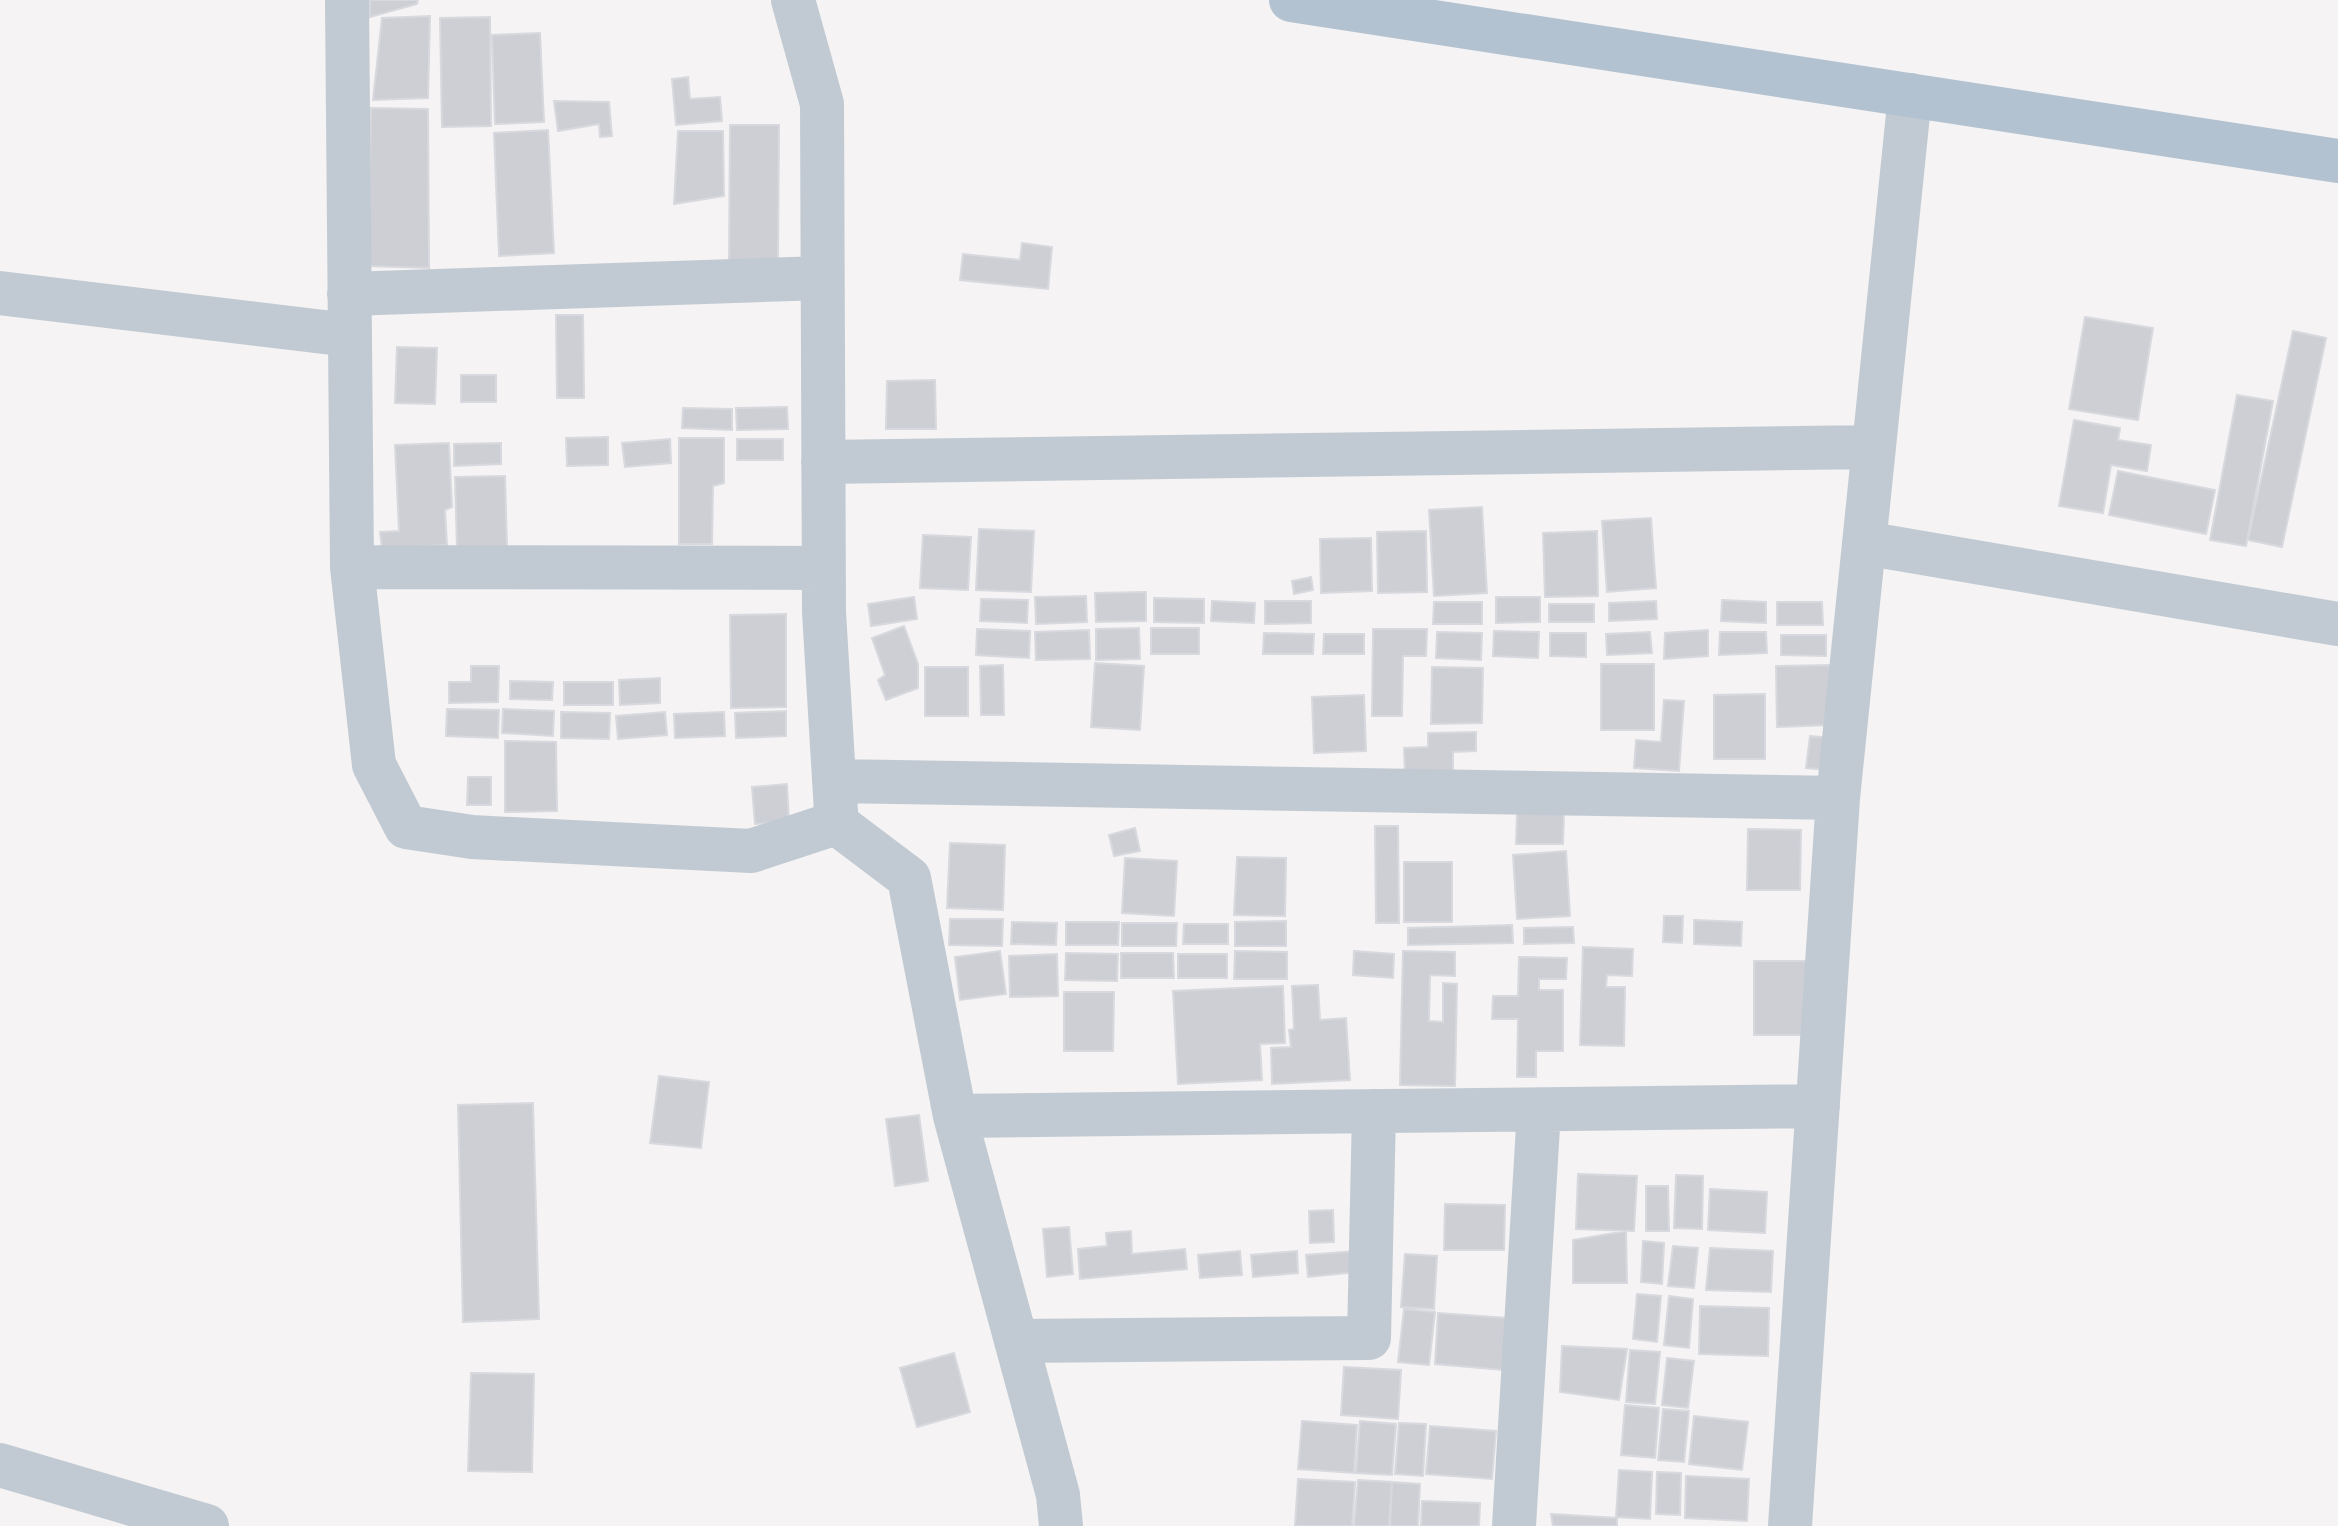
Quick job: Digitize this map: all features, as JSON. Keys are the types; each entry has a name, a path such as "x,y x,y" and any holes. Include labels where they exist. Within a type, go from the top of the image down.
{"main road":[{"path":"1291,0 2338,161"}],"street":[{"path":"347,0 352,567 374,765 406,827 472,837 751,851 836,822 1838,798"},
{"path":"793,0 822,104 824,568 836,822 909,878 955,1116 1058,1495 1061,1526"},
{"path":"1790,1526 1838,798 1910,95"},
{"path":"0,293 349,314 822,278"},
{"path":"823,462 1874,447"},
{"path":"1864,543 2338,624"},
{"path":"352,567 824,568"},
{"path":"955,1116 1818,1106"},
{"path":"1514,1526 1539,1110"},
{"path":"1016,1341 1369,1338 1374,1111"},
{"path":"0,1465 207,1526"}],"building":[{"path":"370,0 418,0 417,4 370,17"},
{"path":"430,16 428,98 373,100 382,18"},
{"path":"490,17 491,126 442,127 440,18"},
{"path":"540,33 544,122 495,124 492,35"},
{"path":"688,77 690,99 720,97 722,121 676,125 672,79"},
{"path":"554,101 609,102 612,136 600,137 599,124 558,131"},
{"path":"371,108 428,109 429,268 368,266"},
{"path":"730,125 779,125 778,261 729,260"},
{"path":"548,130 554,253 499,256 494,133"},
{"path":"678,131 723,131 724,196 674,204"},
{"path":"1022,243 1052,247 1048,289 960,280 963,254 1020,260"},
{"path":"556,315 583,315 584,398 557,398"},
{"path":"2085,317 2153,328 2138,420 2069,409"},
{"path":"2293,331 2326,338 2282,547 2248,540"},
{"path":"397,347 437,348 435,404 395,403"},
{"path":"461,375 496,375 496,402 461,402"},
{"path":"935,380 936,429 886,429 887,381"},
{"path":"2237,395 2273,401 2246,546 2210,540"},
{"path":"787,407 788,429 737,430 736,408"},
{"path":"683,408 732,409 732,430 682,428"},
{"path":"2074,420 2120,428 2118,440 2151,445 2147,471 2111,465 2103,513 2059,506"},
{"path":"608,437 608,465 567,466 566,438"},
{"path":"679,438 724,438 724,483 713,486 712,544 679,544"},
{"path":"670,439 671,463 625,467 622,443"},
{"path":"737,439 783,439 783,460 737,460"},
{"path":"449,443 452,507 445,510 447,545 382,549 380,532 399,531 395,445"},
{"path":"501,443 501,464 454,466 454,444"},
{"path":"2118,471 2215,490 2206,534 2109,515"},
{"path":"505,476 507,547 457,549 455,477"},
{"path":"1482,507 1487,593 1434,596 1429,510"},
{"path":"1651,518 1656,588 1607,592 1602,521"},
{"path":"979,529 1034,531 1031,592 976,590"},
{"path":"1426,531 1427,592 1378,593 1377,532"},
{"path":"1597,531 1598,596 1545,597 1543,533"},
{"path":"923,535 971,537 968,590 920,588"},
{"path":"1371,538 1372,591 1321,593 1320,539"},
{"path":"1311,577 1313,590 1294,594 1292,581"},
{"path":"1146,592 1146,621 1096,622 1095,593"},
{"path":"1086,596 1087,622 1036,624 1035,597"},
{"path":"914,597 917,619 871,626 868,604"},
{"path":"1496,597 1540,597 1540,622 1496,623"},
{"path":"1154,598 1204,599 1204,623 1154,622"},
{"path":"981,599 1028,600 1027,623 980,621"},
{"path":"1722,600 1766,602 1766,623 1721,621"},
{"path":"1212,601 1255,603 1254,623 1211,621"},
{"path":"1265,601 1311,601 1311,623 1265,624"},
{"path":"1656,601 1657,619 1609,621 1609,603"},
{"path":"1434,602 1482,602 1482,624 1433,624"},
{"path":"1777,602 1822,602 1823,625 1777,625"},
{"path":"1549,604 1594,604 1594,622 1549,622"},
{"path":"786,614 786,707 731,708 730,615"},
{"path":"904,626 918,664 918,688 886,700 878,680 885,675 872,638"},
{"path":"1139,628 1140,659 1096,660 1096,629"},
{"path":"1151,628 1199,628 1199,654 1151,654"},
{"path":"977,629 1030,631 1029,658 976,655"},
{"path":"1373,629 1427,629 1426,656 1403,656 1402,716 1372,716"},
{"path":"1089,630 1090,659 1036,660 1035,632"},
{"path":"1708,630 1708,656 1664,659 1665,633"},
{"path":"1494,631 1539,632 1538,658 1493,656"},
{"path":"1437,632 1482,633 1481,660 1436,658"},
{"path":"1650,632 1652,653 1607,655 1606,634"},
{"path":"1720,632 1766,632 1767,653 1719,655"},
{"path":"1264,633 1314,634 1313,654 1263,654"},
{"path":"1550,633 1586,633 1586,657 1550,656"},
{"path":"1324,634 1364,634 1364,654 1323,654"},
{"path":"1781,635 1826,635 1826,656 1781,655"},
{"path":"1095,663 1144,666 1140,730 1091,727"},
{"path":"1601,664 1654,664 1654,730 1601,730"},
{"path":"1003,665 1004,715 981,715 980,666"},
{"path":"1830,665 1831,725 1777,727 1776,666"},
{"path":"471,666 499,666 498,702 449,703 449,682 471,682"},
{"path":"925,667 968,667 968,716 925,716"},
{"path":"1432,667 1483,668 1482,723 1431,724"},
{"path":"660,678 660,703 620,705 619,680"},
{"path":"510,681 553,682 552,700 510,699"},
{"path":"564,682 613,682 613,705 564,705"},
{"path":"1765,694 1765,759 1714,759 1714,695"},
{"path":"1364,695 1366,751 1314,753 1312,697"},
{"path":"1664,700 1684,701 1679,771 1634,768 1636,740 1661,742"},
{"path":"447,709 499,710 498,738 446,736"},
{"path":"503,709 554,711 553,736 502,733"},
{"path":"786,711 786,736 736,738 735,713"},
{"path":"561,712 610,713 609,739 561,738"},
{"path":"665,712 667,735 618,739 616,716"},
{"path":"724,712 725,736 675,738 674,714"},
{"path":"1476,732 1476,751 1453,752 1453,773 1405,774 1404,748 1428,747 1428,733"},
{"path":"1810,736 1832,738 1828,770 1806,768"},
{"path":"505,741 556,742 557,811 505,812"},
{"path":"468,777 491,777 491,805 467,805"},
{"path":"787,784 789,821 755,824 752,787"},
{"path":"1517,813 1564,813 1563,844 1516,844"},
{"path":"1375,826 1398,826 1399,923 1376,923"},
{"path":"1135,828 1140,851 1114,856 1109,835"},
{"path":"1748,829 1801,830 1800,890 1747,890"},
{"path":"950,843 1005,845 1003,910 947,908"},
{"path":"1566,851 1570,916 1517,919 1513,855"},
{"path":"1237,857 1286,858 1285,916 1234,915"},
{"path":"1125,858 1177,861 1174,916 1122,913"},
{"path":"1404,862 1452,862 1452,922 1404,922"},
{"path":"1664,916 1683,916 1682,943 1663,942"},
{"path":"950,919 1003,919 1002,946 949,945"},
{"path":"1694,920 1742,922 1741,946 1694,944"},
{"path":"1286,921 1286,946 1235,946 1235,922"},
{"path":"1012,922 1057,923 1056,945 1011,944"},
{"path":"1066,922 1119,922 1118,945 1066,945"},
{"path":"1122,923 1177,923 1176,946 1122,946"},
{"path":"1184,924 1228,924 1228,944 1183,944"},
{"path":"1512,925 1513,943 1408,945 1408,928"},
{"path":"1573,927 1574,943 1524,944 1524,928"},
{"path":"1583,947 1633,949 1632,976 1607,975 1606,987 1625,987 1624,1046 1580,1045"},
{"path":"1000,951 1006,994 960,1000 955,957"},
{"path":"1235,951 1287,952 1287,979 1234,979"},
{"path":"1354,951 1394,954 1393,978 1353,975"},
{"path":"1403,951 1455,952 1455,976 1430,975 1429,1021 1443,1022 1443,983 1457,984 1455,1086 1400,1085"},
{"path":"1066,953 1118,954 1117,981 1065,980"},
{"path":"1121,953 1173,953 1174,978 1121,978"},
{"path":"1057,954 1058,996 1010,997 1009,956"},
{"path":"1178,954 1227,954 1227,978 1178,978"},
{"path":"1519,957 1567,958 1566,979 1539,979 1539,990 1563,990 1563,1051 1536,1051 1536,1077 1517,1077 1518,1019 1492,1019 1493,996 1518,996"},
{"path":"1754,961 1807,961 1808,1035 1754,1035"},
{"path":"1318,985 1320,1020 1346,1018 1350,1080 1272,1084 1271,1048 1291,1047 1289,1030 1294,1029 1292,986"},
{"path":"1283,986 1285,1043 1260,1044 1262,1080 1178,1084 1173,991"},
{"path":"1064,992 1114,992 1113,1051 1064,1051"},
{"path":"659,1076 709,1082 701,1148 650,1143"},
{"path":"533,1103 539,1319 463,1322 458,1105"},
{"path":"919,1115 928,1181 895,1186 886,1119"},
{"path":"1578,1174 1637,1176 1634,1231 1576,1229"},
{"path":"1676,1175 1703,1176 1702,1229 1674,1228"},
{"path":"1646,1186 1668,1186 1669,1231 1646,1231"},
{"path":"1710,1189 1767,1192 1765,1233 1708,1230"},
{"path":"1445,1204 1505,1205 1504,1250 1444,1250"},
{"path":"1333,1210 1334,1242 1310,1243 1309,1211"},
{"path":"1069,1227 1073,1274 1047,1277 1043,1229"},
{"path":"1131,1231 1132,1254 1185,1249 1187,1269 1080,1279 1078,1249 1107,1246 1106,1233"},
{"path":"1626,1231 1627,1283 1573,1283 1573,1240"},
{"path":"1643,1241 1664,1243 1662,1284 1641,1282"},
{"path":"1673,1246 1698,1248 1694,1288 1668,1286"},
{"path":"1710,1248 1773,1251 1771,1292 1706,1290"},
{"path":"1240,1251 1242,1275 1200,1278 1198,1255"},
{"path":"1297,1251 1298,1273 1253,1277 1251,1255"},
{"path":"1356,1251 1357,1272 1308,1277 1306,1255"},
{"path":"1405,1254 1437,1256 1434,1309 1401,1307"},
{"path":"1637,1294 1661,1296 1657,1342 1633,1339"},
{"path":"1669,1296 1693,1299 1689,1348 1664,1345"},
{"path":"1700,1306 1769,1308 1768,1356 1699,1354"},
{"path":"1404,1309 1435,1312 1429,1365 1398,1362"},
{"path":"1438,1313 1507,1318 1503,1370 1435,1364"},
{"path":"1562,1346 1627,1349 1619,1400 1560,1392"},
{"path":"1630,1350 1660,1352 1655,1404 1626,1402"},
{"path":"954,1353 970,1412 917,1427 900,1368"},
{"path":"1667,1358 1694,1361 1688,1408 1662,1405"},
{"path":"1344,1367 1401,1370 1398,1419 1341,1415"},
{"path":"471,1373 534,1374 532,1472 468,1471"},
{"path":"1625,1405 1659,1408 1655,1458 1621,1455"},
{"path":"1663,1409 1689,1411 1684,1462 1658,1460"},
{"path":"1694,1416 1748,1422 1742,1470 1689,1464"},
{"path":"1302,1421 1357,1425 1354,1473 1298,1469"},
{"path":"1360,1421 1396,1424 1392,1475 1356,1473"},
{"path":"1399,1423 1426,1424 1423,1476 1395,1474"},
{"path":"1430,1426 1496,1431 1492,1479 1426,1474"},
{"path":"1619,1470 1652,1472 1650,1519 1616,1517"},
{"path":"1657,1472 1681,1473 1680,1515 1656,1514"},
{"path":"1686,1476 1749,1479 1747,1521 1685,1518"},
{"path":"1298,1479 1355,1482 1352,1526 1295,1526"},
{"path":"1358,1480 1392,1482 1389,1526 1354,1526"},
{"path":"1392,1482 1420,1484 1418,1526 1390,1526"},
{"path":"1422,1501 1480,1503 1479,1526 1421,1526"},
{"path":"1551,1514 1617,1518 1617,1526 1553,1526"}]}
